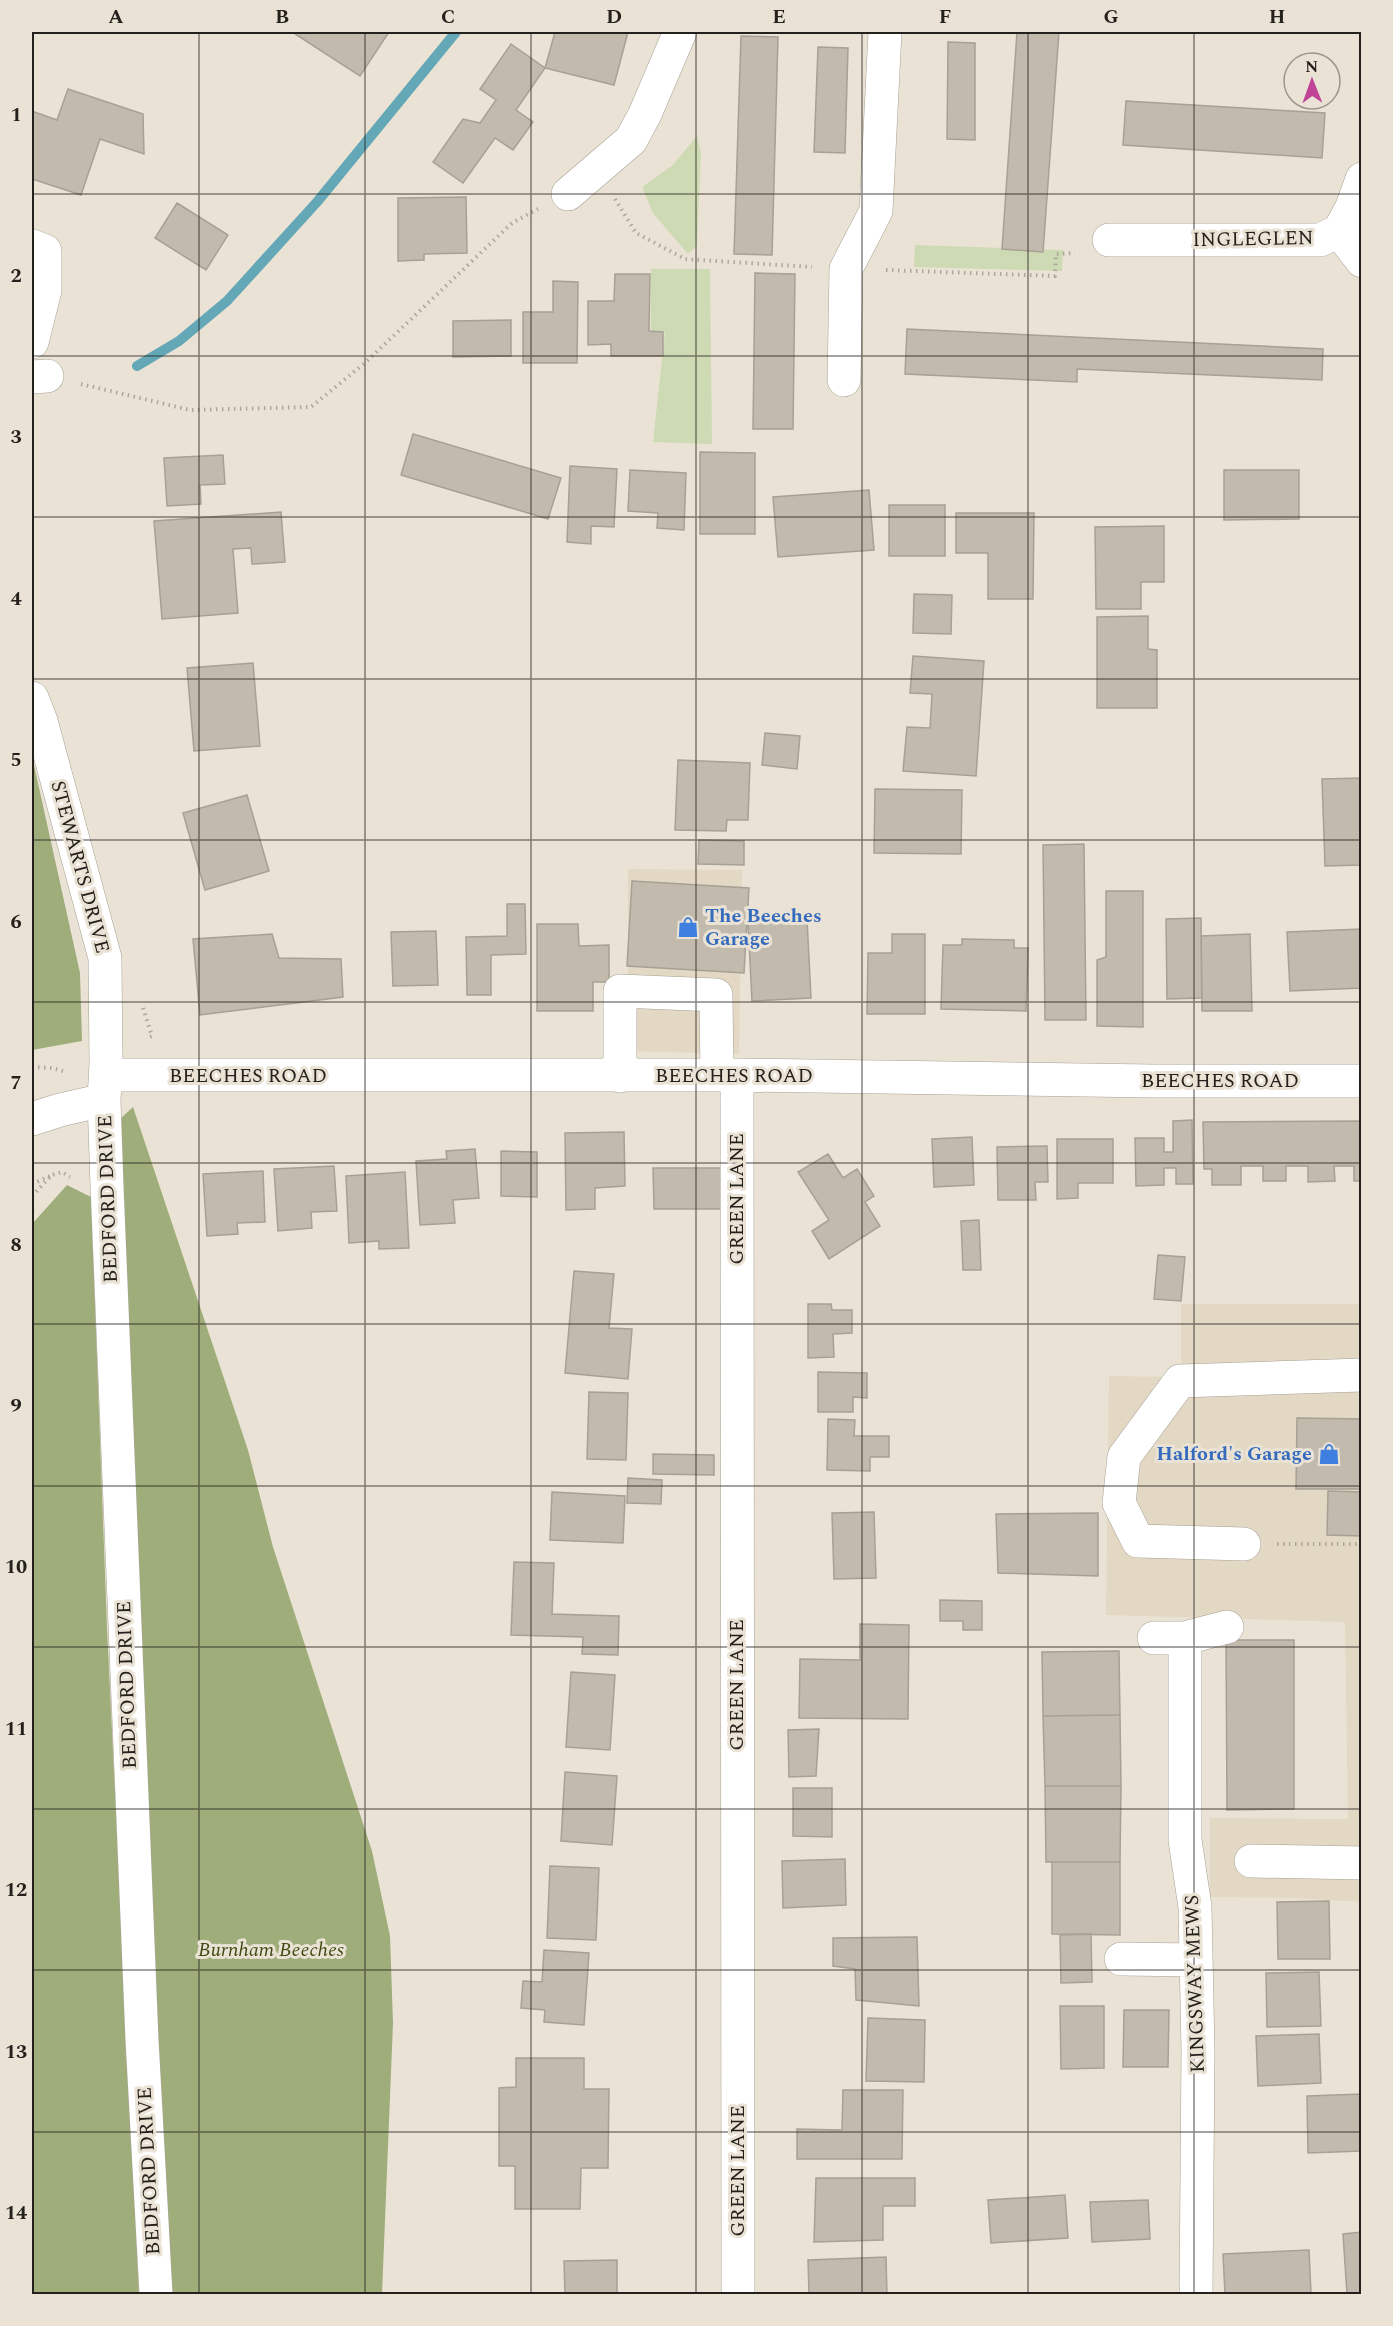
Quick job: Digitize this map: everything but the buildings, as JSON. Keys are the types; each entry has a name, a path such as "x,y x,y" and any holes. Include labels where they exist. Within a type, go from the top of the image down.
{"street":[{"path":"568,194 632,140 680,32"},
{"path":"844,380 846,269 876,211 885,32"},
{"name":"INGLEGLEN","path":"1109,240 1320,240 1338,231 1352,207 1362,179"},
{"path":"1338,231 1362,261"},
{"path":"32,246 45,251 45,290 32,342"},
{"name":"STEWARTS DRIVE","path":"32,698 41,721 105,958 105,1088"},
{"name":"GREEN LANE","path":"620,1076 620,991 716,995 727,1075 738,2295"},
{"name":"BEECHES ROAD","path":"32,1119 60,1110 105,1088 727,1075 1163,1081 1362,1081"},
{"name":"BEDFORD DRIVE","path":"105,1088 141,2040 156,2295"},
{"path":"1244,1545 1138,1541 1119,1503 1124,1457 1180,1381 1362,1375"},
{"name":"KINGSWAY MEWS","path":"1196,2295 1198,2062 1196,1907 1185,1840 1170,1638 1227,1627"},
{"path":"1251,1862 1362,1863"},
{"path":"1121,1959 1196,1960"}],"path":[{"path":"39,376 190,410 311,407 366,362 512,223 568,194"},
{"path":"32,1184 62,1172 82,1185 107,1186"},
{"path":"32,1196 52,1175"},
{"path":"1244,1545 1362,1544"}],"shaded area":[{"path":"628,869 742,870 739,1054 628,1051"},
{"path":"1181,1304 1361,1304 1361,1902 1296,1898 1210,1897 1210,1818 1348,1819 1345,1622 1106,1615 1109,1376 1181,1377"}],"green space":[{"path":"697,136 701,152 697,246 688,254 653,213 642,187 673,165"},
{"path":"915,245 1063,250 1062,271 914,267"},
{"path":"651,269 710,269 712,444 653,442 665,332 651,332"},
{"path":"32,756 80,973 82,1041 32,1050"},
{"name":"Burnham Beeches","path":"133,1107 248,1450 273,1547 372,1851 390,1936 393,2023 382,2294 168,2294 119,1120"},
{"path":"67,1185 91,1197 107,1627 139,2294 32,2294 32,1224"}],"waterway":[{"path":"137,366 179,341 227,301 317,202 456,32"}],"place":[{"name":"The Beeches Garage","path":"688,927"},
{"name":"Halford's Garage","path":"1329,1454"}]}
